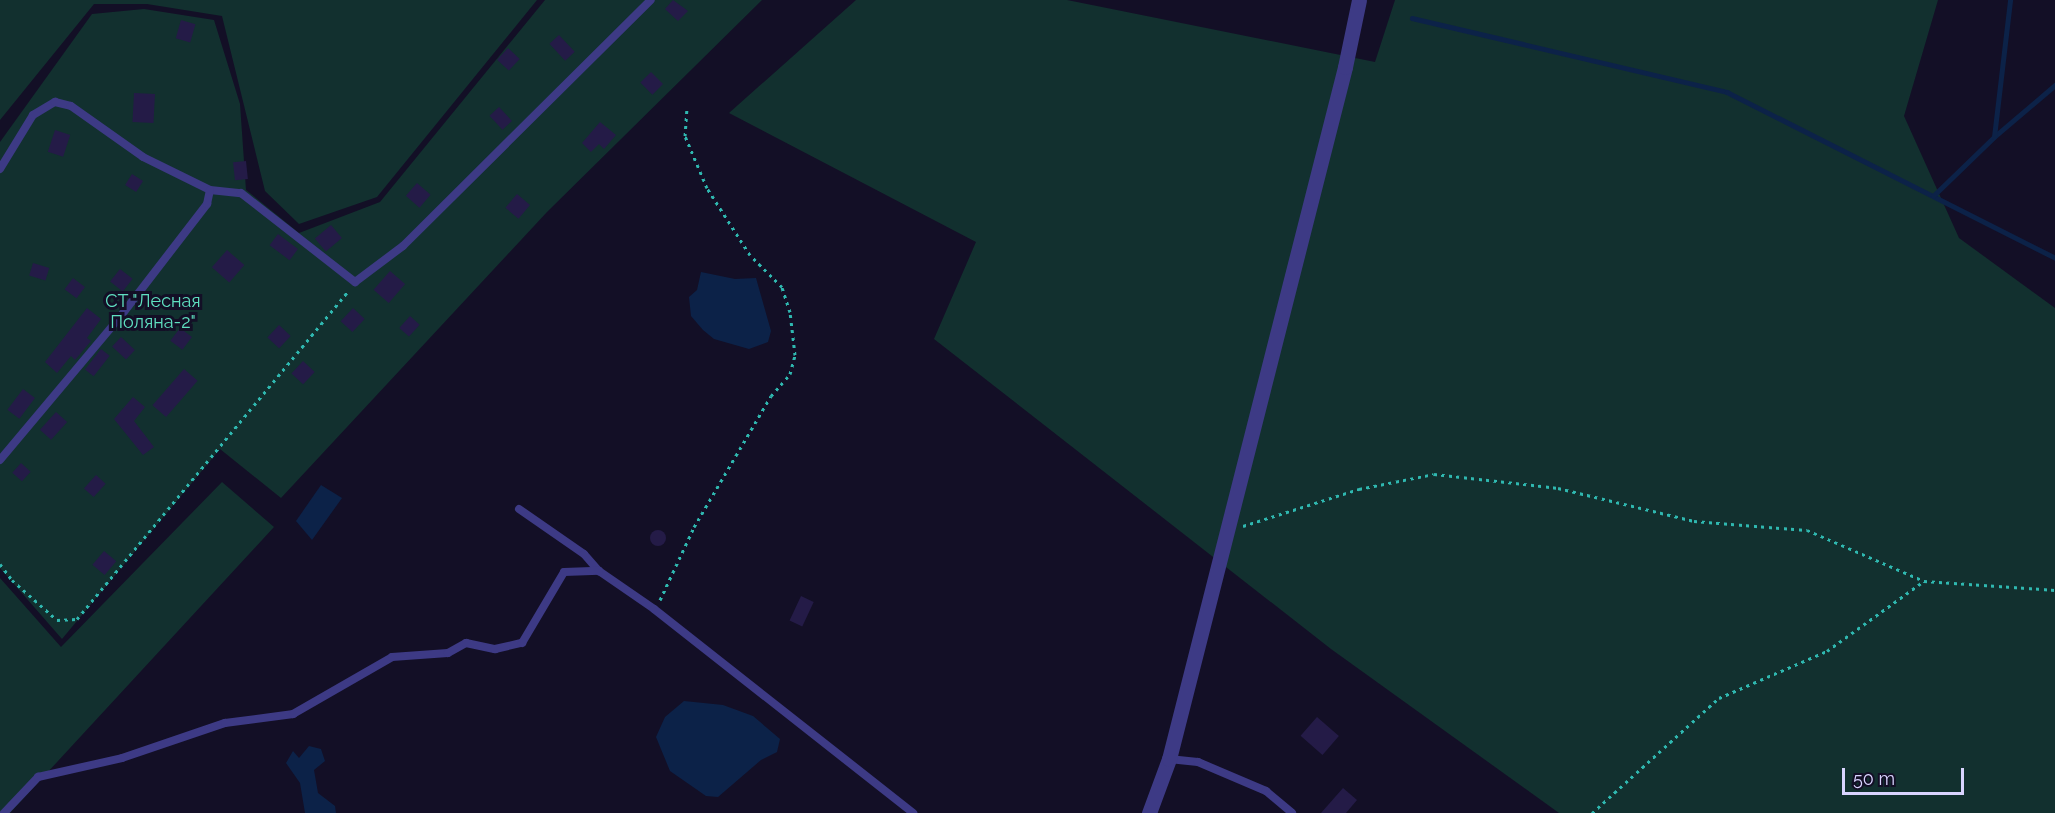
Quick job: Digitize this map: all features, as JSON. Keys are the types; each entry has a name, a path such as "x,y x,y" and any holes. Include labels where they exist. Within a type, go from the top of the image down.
{"street":[{"path":"1149,813 1169,759 1345,68 1359,0"}],"lane":[{"path":"0,169 33,115 55,102 71,106 143,157 210,190 241,193 355,282 403,246 651,0"},
{"path":"0,460 178,242 207,204 210,190"},
{"path":"519,509 584,554 599,571 654,609 913,813"},
{"path":"4,813 38,777 122,758 225,723 293,714 392,657 448,653 466,643 495,649 522,643 564,572 599,571"},
{"path":"1169,759 1198,762 1266,791 1292,813"}],"path":[{"path":"654,609 672,581 694,527 771,396 790,374 795,355 790,312 782,287 750,255 706,188 685,136 687,110"},
{"path":"0,564 12,580 57,620 77,619 246,410 321,329 355,282"},
{"path":"1227,531 1359,489 1434,474 1558,488 1694,521 1807,530 1924,581 2055,590"},
{"path":"1592,813 1719,698 1827,651 1924,581"}],"green space":[{"path":"0,0 537,0 377,197 299,224 265,191 222,16 147,4 94,4 0,120"},
{"name":"СТ \"Лесная Поляна-2\"","path":"545,0 762,0 547,212 281,498 220,449 62,639 0,568 0,142 92,14 144,9 214,20 240,104 246,190 299,233 380,202"},
{"path":"856,0 1067,0 1375,62 1395,0 1938,0 1904,116 1959,238 2055,308 2055,813 1559,813 1331,649 934,339 976,242 729,113"},
{"path":"222,482 274,527 10,813 0,813 0,578 61,647"}],"water":[{"path":"701,272 735,279 756,278 771,331 768,342 749,349 714,339 703,330 691,316 689,297 697,290"},
{"path":"321,485 342,498 312,540 296,521"},
{"path":"684,701 723,705 753,716 780,739 777,752 761,760 718,797 706,796 670,771 656,737 665,717"},
{"path":"309,746 321,749 325,761 314,770 318,793 335,806 336,813 305,813 300,783 286,763 293,751 299,758"}],"building":[{"path":"673,0 688,11 678,21 665,9"},
{"path":"181,20 195,24 190,42 176,38"},
{"path":"559,35 575,52 565,61 549,44"},
{"path":"508,48 520,59 509,71 497,60"},
{"path":"651,72 663,84 652,95 640,83"},
{"path":"134,93 155,94 153,123 132,122"},
{"path":"499,107 512,121 502,130 489,116"},
{"path":"600,122 616,135 604,149 599,144 591,152 582,143"},
{"path":"55,130 70,135 63,157 48,152"},
{"path":"246,161 248,179 235,180 233,162"},
{"path":"132,174 143,181 136,192 125,185"},
{"path":"417,183 431,195 419,208 406,196"},
{"path":"517,194 530,205 518,219 505,208"},
{"path":"331,225 342,238 326,252 315,238"},
{"path":"278,234 298,249 290,260 270,245"},
{"path":"227,250 244,265 229,282 212,267"},
{"path":"33,263 49,268 45,280 29,275"},
{"path":"120,269 133,279 123,291 110,282"},
{"path":"390,271 405,284 389,303 374,290"},
{"path":"73,278 85,287 77,298 65,289"},
{"path":"87,308 101,319 87,338 91,341 75,360 71,356 57,373 45,362"},
{"path":"353,308 365,319 352,332 341,321"},
{"path":"410,316 420,325 409,337 399,328"},
{"path":"279,325 291,336 279,348 267,337"},
{"path":"180,328 192,337 182,350 170,341"},
{"path":"121,337 135,350 126,359 112,347"},
{"path":"101,349 110,356 94,376 85,369"},
{"path":"303,361 315,372 303,384 291,373"},
{"path":"184,369 198,381 166,417 153,405"},
{"path":"23,389 35,398 19,419 7,410"},
{"path":"133,397 145,407 134,421 154,447 143,455 114,419"},
{"path":"56,412 67,422 51,440 40,430"},
{"path":"21,463 31,472 22,481 12,473"},
{"path":"96,475 106,484 94,497 84,488"},
{"path":"658,530 664,532 666,538 664,544 658,546 652,544 650,538 652,532"},
{"path":"104,551 116,561 105,575 92,565"},
{"path":"801,596 814,602 802,626 790,620"},
{"path":"1317,717 1339,736 1322,755 1301,736"},
{"path":"1343,788 1357,800 1346,813 1321,813"}],"waterway":[{"path":"1933,196 1994,137 2010,0"},
{"path":"1412,18 1727,92 2055,258"},
{"path":"1994,137 2055,85"}]}
